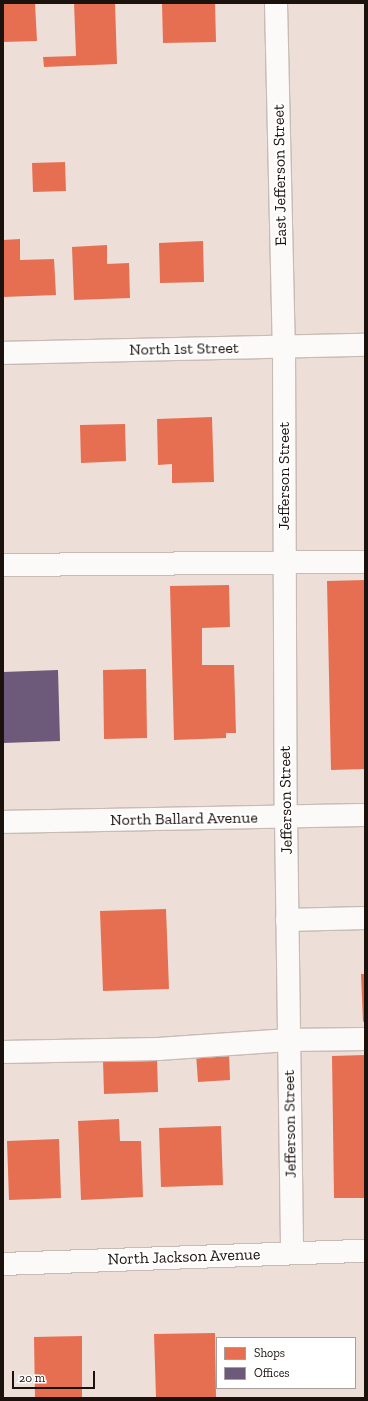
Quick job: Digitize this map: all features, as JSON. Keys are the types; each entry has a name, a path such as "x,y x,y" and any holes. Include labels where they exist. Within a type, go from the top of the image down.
{"street":[{"name":"East Jefferson Street","path":"276,3 284,346"},
{"name":"North 1st Street","path":"3,353 365,345"},
{"name":"Jefferson Street","path":"284,346 286,816 292,1253"},
{"path":"3,565 248,562 284,564 365,562"},
{"name":"North Ballard Avenue","path":"3,822 365,815"},
{"path":"287,920 365,918"},
{"path":"3,1052 158,1049 289,1040 365,1039"},
{"name":"North Jackson Avenue","path":"3,1264 365,1251"}],"building: Shops":[{"path":"3,3 35,3 37,41 3,42"},
{"path":"74,3 115,3 117,64 44,67 43,57 76,56"},
{"path":"162,3 215,3 216,42 163,43"},
{"path":"65,162 66,191 33,192 32,163"},
{"path":"20,239 20,260 54,259 56,295 3,297 3,240"},
{"path":"203,241 204,282 160,283 159,243"},
{"path":"107,245 107,264 129,263 130,298 74,300 72,247"},
{"path":"212,417 214,482 172,483 172,464 158,465 157,419"},
{"path":"125,424 126,461 81,463 80,425"},
{"path":"365,580 365,769 331,770 327,581"},
{"path":"229,585 230,627 202,628 202,665 234,665 236,733 226,733 226,738 174,740 170,586"},
{"path":"146,669 147,738 104,739 103,670"},
{"path":"166,909 169,989 103,991 100,911"},
{"path":"361,974 365,974 365,1021 363,1022"},
{"path":"229,1052 230,1080 198,1082 196,1053"},
{"path":"365,1055 365,1198 334,1198 332,1056"},
{"path":"157,1058 158,1092 104,1094 103,1060"},
{"path":"119,1119 120,1141 141,1141 143,1197 81,1200 78,1121"},
{"path":"221,1126 223,1185 161,1187 159,1128"},
{"path":"59,1139 61,1198 9,1200 7,1141"},
{"path":"215,1333 216,1398 156,1398 154,1334"},
{"path":"82,1336 82,1398 35,1398 34,1337"}],"building: Offices":[{"path":"58,670 60,741 3,743 3,672"}]}
